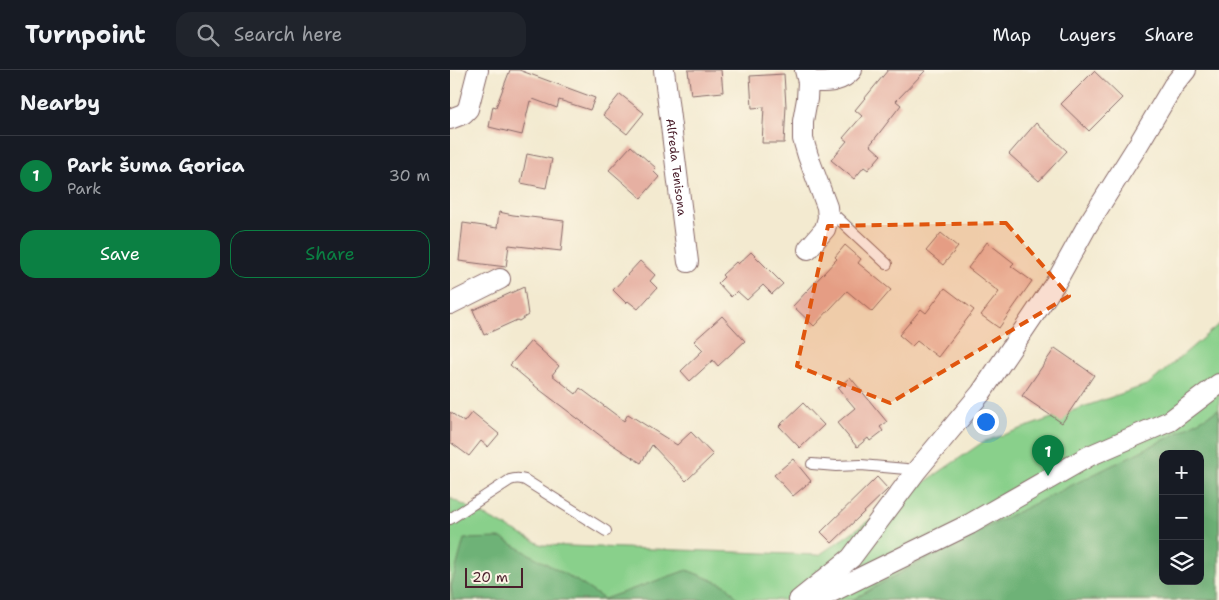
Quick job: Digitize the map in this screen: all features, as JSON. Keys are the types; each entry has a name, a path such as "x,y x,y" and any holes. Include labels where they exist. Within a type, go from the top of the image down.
{"street":[{"path":"450,118 464,114 468,109 478,70"},
{"name":"Alfreda Tenisona","path":"664,70 688,262"},
{"path":"808,249 825,229 828,218 803,139 803,121 807,99 806,76 835,81 847,76 852,70"},
{"path":"799,600 851,558 917,470 981,393 1056,282 1087,226 1173,86 1186,70"},
{"path":"450,304 500,279"},
{"path":"815,600 970,524 1089,456 1170,421 1219,384"}],"lane":[{"path":"826,207 887,264"},
{"path":"812,464 836,466 861,465 917,470"},
{"path":"450,520 515,478 525,480 606,531"}],"highlighted area":[{"path":"1006,223 1069,296 890,403 797,366 828,226"}],"green space":[{"path":"1219,324 1219,600 450,600 450,498 542,545 819,555 983,442 1149,384"},
{"path":"1219,411 1219,600 852,600 943,549"},
{"path":"501,538 577,581 604,599 687,570 727,586 739,600 453,600 451,587 464,539"}],"building":[{"path":"510,70 519,70 595,98 590,110 559,100 557,108 533,99 532,102 530,101 522,135 489,127 493,106 496,107"},
{"path":"688,70 721,70 723,92 691,95"},
{"path":"888,70 926,70 896,101 901,105 870,145 881,155 868,170 864,167 854,179 831,160 847,141 843,138 862,116 855,110"},
{"path":"1094,71 1122,98 1089,131 1061,104"},
{"path":"784,74 786,106 784,143 762,143 764,107 752,108 750,76"},
{"path":"620,94 644,113 627,134 603,115"},
{"path":"1036,123 1067,151 1039,181 1009,154"},
{"path":"631,146 656,168 653,171 659,177 641,198 609,170"},
{"path":"527,154 552,159 546,188 521,183"},
{"path":"499,212 564,221 561,251 509,245 506,267 459,261 463,223 497,228"},
{"path":"941,233 958,247 943,265 926,251"},
{"path":"987,242 1014,263 1011,266 1032,281 999,328 981,315 999,292 968,268"},
{"path":"845,245 861,259 858,263 891,290 872,312 847,291 814,326 793,306 837,259 835,257"},
{"path":"751,252 783,284 772,294 763,285 747,300 737,291 731,297 718,283 724,277 722,275"},
{"path":"640,261 655,275 650,281 657,288 638,309 628,301 626,303 613,290"},
{"path":"524,287 528,315 519,321 517,320 484,335 473,310"},
{"path":"945,288 974,310 938,357 917,341 912,346 899,335 921,309 926,313"},
{"path":"722,316 745,341 718,366 713,360 690,381 681,371 703,350 694,341"},
{"path":"531,341 559,366 552,375 576,394 580,388 624,421 628,414 677,445 691,432 713,455 686,481 652,445 641,463 610,443 510,365"},
{"path":"1055,348 1094,375 1062,423 1022,396"},
{"path":"850,377 887,422 880,427 883,431 870,441 868,438 857,447 837,423 855,408 838,388"},
{"path":"803,403 824,425 800,448 779,426"},
{"path":"450,412 464,422 472,412 499,434 488,447 481,441 469,456 450,442"},
{"path":"793,459 811,481 793,496 774,475"},
{"path":"877,477 888,489 832,543 821,532"}],"place":[{"name":"Park šuma Gorica","path":"1048,476"}]}
